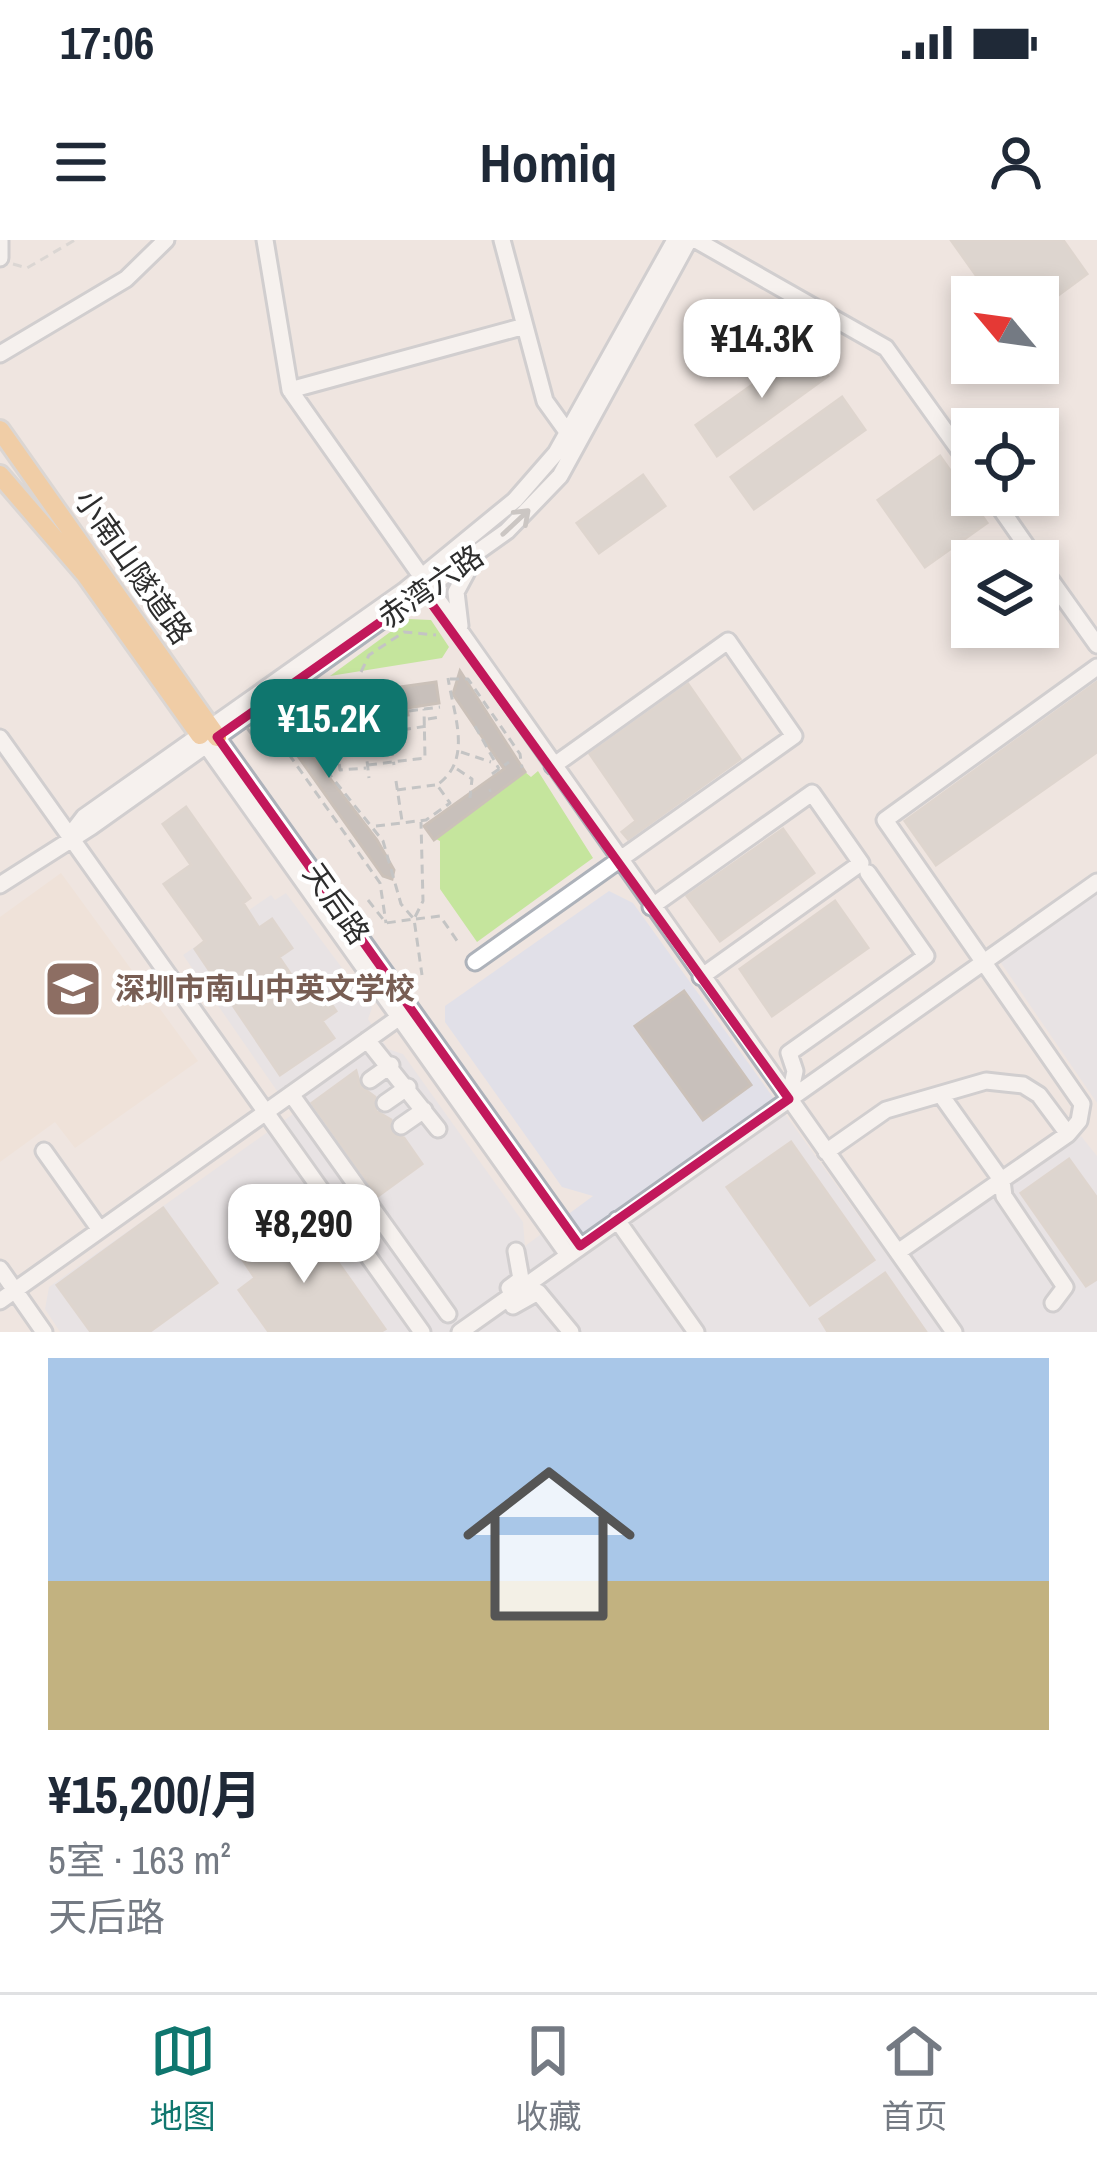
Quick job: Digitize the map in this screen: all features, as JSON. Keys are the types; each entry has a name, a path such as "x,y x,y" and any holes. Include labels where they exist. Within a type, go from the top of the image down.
{"main road":[{"name":"小南山隧道路","path":"0,430 209,736"},
{"name":"小南山隧道路","path":"0,475 86,575 209,736"}],"street":[{"path":"0,354 126,279 166,240"},
{"path":"265,240 290,390 553,766"},
{"path":"502,240 544,401 568,433"},
{"name":"赤湾六路","path":"424,586 515,500 568,433 675,240"},
{"path":"693,240 886,348 951,439"},
{"name":"赤湾六路","path":"0,885 70,836 84,817 424,586 477,557 560,476 693,240"},
{"path":"0,241 0,259"},
{"path":"290,390 525,326"},
{"path":"463,634 456,592 477,557"},
{"path":"424,586 463,634 618,861 954,1332"},
{"path":"1059,591 1097,645"},
{"path":"475,962 794,736 728,641 553,766"},
{"path":"898,1252 1068,1133 1079,1121 1082,1104 886,820 1097,667"},
{"name":"天后路","path":"209,736 574,1251"},
{"path":"0,738 422,1332"},
{"path":"651,907 812,793 861,863 701,977"},
{"path":"789,1099 794,1071 790,1053 926,956 868,873"},
{"path":"460,1332 1097,882"},
{"path":"7,1295 405,1013"},
{"path":"367,1040 438,1129"},
{"path":"370,1080 391,1065"},
{"path":"826,1152 886,1110 986,1081 1023,1085 1039,1095 1068,1133"},
{"path":"385,1102 408,1087"},
{"path":"291,1094 448,1323 521,1280 516,1251"},
{"path":"941,1095 1002,1181 1004,1196 1065,1287 1052,1303"},
{"path":"401,1126 424,1110"},
{"path":"44,1151 100,1230"},
{"path":"617,1220 696,1332"},
{"path":"0,1270 7,1295 44,1332"},
{"path":"476,1332 538,1292 571,1332"}],"path":[{"path":"0,259 27,268 75,240"},
{"path":"361,672 369,655 404,632 436,635"},
{"path":"398,790 437,785 456,767 459,752 448,679 468,679 520,754 522,768"},
{"path":"316,696 326,770 375,826 392,860 401,904 414,919 422,975"},
{"path":"409,711 440,706"},
{"path":"334,732 340,770 424,758 424,709"},
{"path":"426,719 454,715"},
{"path":"332,722 362,718"},
{"path":"346,720 348,730"},
{"path":"400,721 400,730 399,744 381,746 374,724 400,721"},
{"path":"299,723 308,736 302,740"},
{"path":"400,730 427,726"},
{"path":"475,726 501,764"},
{"path":"253,736 271,729 380,883 386,923"},
{"path":"320,734 360,729 369,778"},
{"path":"364,735 377,733"},
{"path":"391,745 393,763"},
{"path":"459,752 501,764"},
{"path":"492,774 501,764"},
{"path":"456,767 472,779 470,798"},
{"path":"396,781 402,823"},
{"path":"375,826 421,820 450,803 437,785"},
{"path":"414,919 423,901 421,820"},
{"path":"368,899 386,923"},
{"path":"386,923 440,916 460,945"}],"highlighted area":[{"path":"423,592 789,1099 580,1246 217,737"}],"shaded area":[{"name":"深圳市南山中英文学校","path":"61,873 198,1061 75,1148 55,1122 0,1162 0,917"},
{"path":"609,891 633,903 889,1258 1081,1136 1097,1156 1097,1332 60,1332 45,1309 49,1287 293,1114 183,955 271,895 275,900 286,893 372,1008 368,1019 388,1049 403,1054 523,1222 525,1246 593,1196 562,1187 445,1022 445,1006"},
{"path":"1097,891 1097,1103 999,960"}],"green space":[{"path":"408,619 431,620 449,647 442,658 330,676"},
{"path":"538,771 593,858 477,942 440,889 440,841 436,839 525,772 531,777"}],"building":[{"path":"951,240 1063,240 1087,274 1059,295 1059,276 977,276"},
{"path":"807,346 828,376 717,456 696,425"},
{"path":"842,397 865,430 754,509 731,477"},
{"path":"940,456 951,472 951,516 982,516 987,523 963,540 951,540 951,549 925,567 878,500"},
{"path":"643,475 665,506 599,553 577,523"},
{"path":"460,671 525,772 434,840 424,826 504,769 453,694"},
{"path":"436,682 439,703 407,708 408,715 365,721 364,714 332,718 329,697"},
{"path":"1097,682 1097,752 936,865 905,821"},
{"path":"688,684 740,759 628,839 622,832 636,821 590,754"},
{"path":"309,692 315,712 292,728 303,743 308,740 316,751 312,755 377,840 394,870 392,879 383,876 271,718"},
{"path":"186,807 250,898 243,903 259,928 272,919 292,948 279,957 302,991 316,981 336,1011 322,1021 334,1038 280,1075 195,949 205,941 164,884 191,865 163,824"},
{"path":"783,829 814,873 720,941 687,896"},
{"path":"835,901 868,948 772,1016 740,969"},
{"path":"684,991 751,1085 703,1120 635,1026"},
{"path":"356,1071 360,1086 375,1097 376,1111 391,1120 392,1134 404,1138 422,1164 378,1196 312,1103"},
{"path":"791,1142 874,1260 810,1305 727,1187"},
{"path":"1069,1159 1097,1198 1097,1279 1086,1286 1021,1193"},
{"path":"163,1208 217,1283 149,1332 91,1332 57,1285"},
{"path":"303,1213 385,1329 269,1332 239,1290 255,1278 241,1257"},
{"path":"885,1273 926,1332 828,1332 820,1319"}],"place":[{"name":"深圳市南山中英文学校","path":"73,989"}]}
